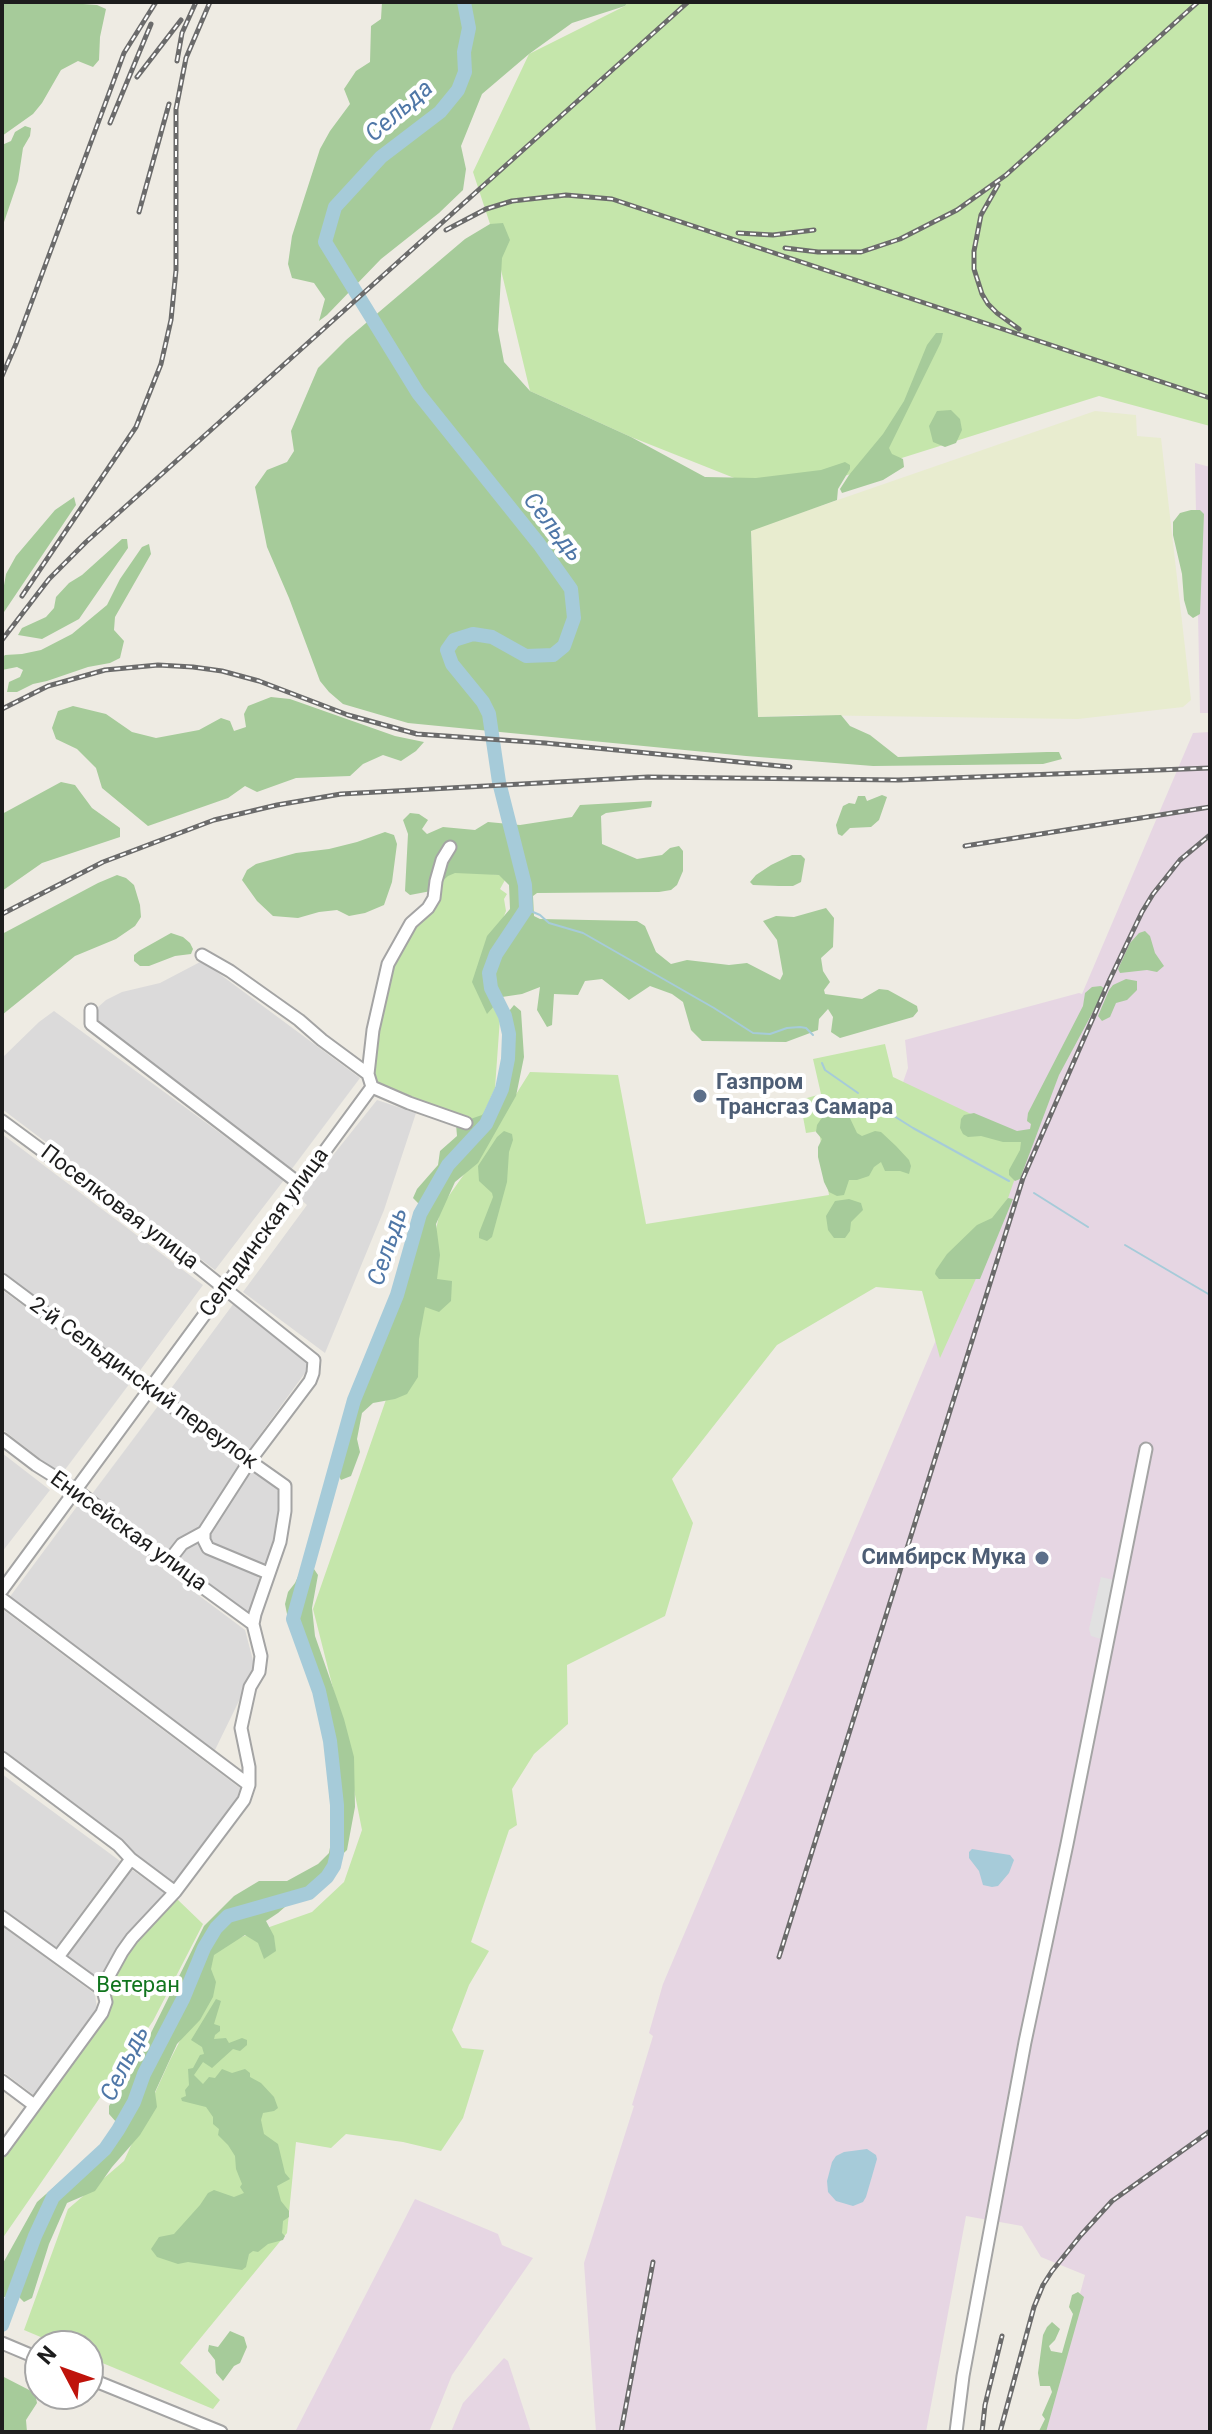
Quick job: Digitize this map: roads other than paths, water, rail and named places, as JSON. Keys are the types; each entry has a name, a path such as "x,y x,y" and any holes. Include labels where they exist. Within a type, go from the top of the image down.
{"street":[{"path":"450,847 439,871 434,898 411,923 388,964 373,1030 368,1074 372,1087 466,1123"},
{"path":"202,955 299,1020 368,1074"},
{"path":"91,1010 91,1024 301,1185"},
{"name":"Сельдинская улица","path":"2,1590 372,1087"},
{"name":"Поселковая улица","path":"2,1121 311,1356 315,1365 310,1381 249,1462"},
{"name":"2-й Сельдинский переулок","path":"2,1280 149,1390 285,1486 284,1528 268,1573"},
{"name":"Енисейская улица","path":"2,1439 76,1490 253,1624"},
{"path":"956,2432 963,2376 1025,2042 1146,1449"},
{"path":"168,1562 182,1544 204,1532 249,1462"},
{"path":"2,2150 102,2013 106,2002 103,1990 106,1981 127,1945 175,1892 244,1800 249,1785 249,1767 241,1728 250,1687 259,1672 261,1656 253,1624 268,1573 208,1548 204,1532"},
{"path":"2,1599 249,1785"},
{"path":"2,1758 175,1892"},
{"path":"58,1957 131,1859"},
{"path":"2,1917 103,1990"},
{"path":"2,2081 34,2105"},
{"path":"2,2343 24,2352"},
{"path":"104,2384 221,2432"}],"water":[{"path":"972,1849 1010,1855 1014,1860 1009,1873 998,1886 983,1885 979,1871 969,1858"},
{"path":"867,2149 877,2159 866,2197 863,2202 853,2206 836,2201 828,2192 827,2181 832,2162 844,2152"}],"waterway":[{"name":"Сельдь","path":"2,2325 53,2197 105,2149 118,2130 216,1928 228,1916 309,1893 334,1866 337,1805 330,1741 319,1691 293,1619 354,1400 397,1295 420,1214 448,1165 486,1124 502,1089 508,1059 509,1034 505,1016 491,988 489,973 496,954 526,909 525,885 499,782 489,714 452,664 447,650 454,640 473,634 492,637 526,656 553,655 564,646 574,618 571,589 539,544 418,393 325,242 335,207 381,157 440,112 458,90 465,72 464,52 469,28 464,2"},
{"path":"526,909 549,923 583,933 753,1033 770,1034 800,1027 813,1035"},
{"path":"822,1063 825,1070 858,1093"},
{"path":"867,1099 1009,1181"},
{"path":"1034,1193 1088,1227"},
{"path":"1125,1245 1210,1295"}],"railway":[{"path":"2,376 124,53 156,2"},
{"path":"177,61 182,33 196,2"},
{"path":"22,596 136,427 161,364 171,320 176,270 176,109 186,58 210,2"},
{"path":"2,640 49,579 86,542 688,2"},
{"path":"785,248 861,252 900,239 957,210 1006,175 1198,2"},
{"path":"137,77 181,20"},
{"path":"110,123 151,24"},
{"path":"139,212 169,104"},
{"path":"998,185 981,215 974,269 988,304 1019,329"},
{"path":"446,230 486,209 512,201 566,195 612,199 1210,398"},
{"path":"738,233 773,235 814,230"},
{"path":"2,709 48,686 105,670 158,665 193,667 259,681 348,715 417,734 790,767"},
{"path":"2,914 103,862 214,820 341,794 648,777 898,780 1210,768"},
{"path":"965,846 1210,807"},
{"path":"779,1957 1023,1178 1142,912 1180,860 1210,835"},
{"path":"1000,2432 1034,2307 1052,2271 1112,2201 1210,2131"},
{"path":"621,2432 653,2262"},
{"path":"982,2432 985,2405 1002,2336"}],"place":[{"name":"Газпром Трансгаз Самара","path":"700,1096"},
{"name":"Симбирск Мука","path":"1042,1558"}],"water label":[{"name":"Сельда","path":"400,112"}],"park label":[{"name":"Ветеран","path":"138,1986"}]}
